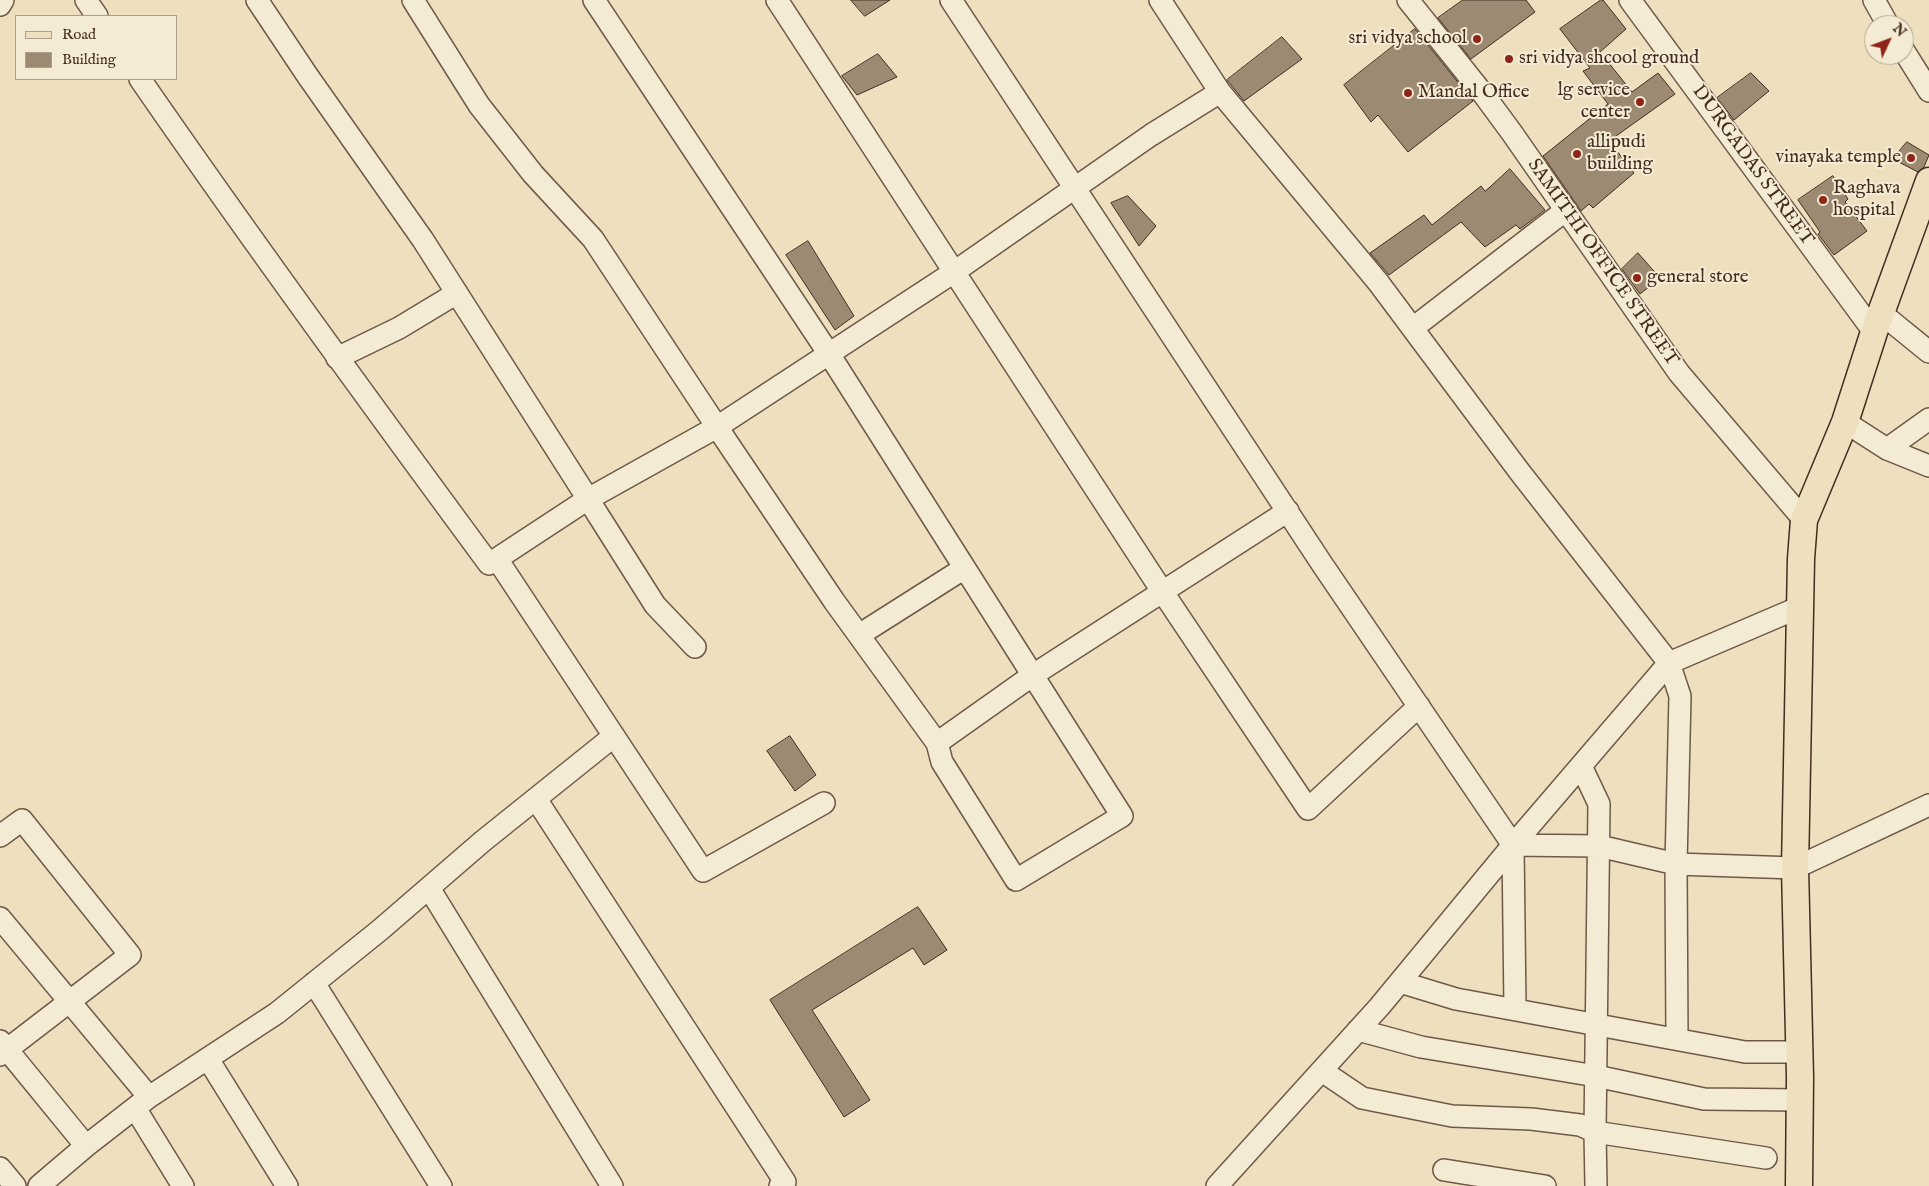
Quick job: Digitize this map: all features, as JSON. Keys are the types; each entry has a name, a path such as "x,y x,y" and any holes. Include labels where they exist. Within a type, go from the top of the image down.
{"main road":[{"path":"1799,1186 1800,1052 1795,868 1800,607 1804,520 1845,422 1877,323 1929,181"}],"street":[{"path":"0,5 3,0"},
{"path":"86,0 96,15"},
{"path":"257,0 307,76 424,240 655,605 695,647"},
{"path":"413,0 479,105 533,174 593,239 716,427 834,601 937,743 942,762 1016,880 1122,816 963,569 829,354 594,0"},
{"path":"777,0 1162,591 1308,809 1419,706"},
{"path":"951,0 1288,511 1513,845 1515,1009"},
{"path":"1160,0 1220,92 1378,282 1519,471 1669,663 1680,696 1676,864 1677,1039"},
{"name":"SAMITHI OFFICE STREET","path":"1408,0 1484,95 1679,373 1804,520"},
{"name":"DURGADAS STREET","path":"1630,0 1877,323 1929,352"},
{"path":"1874,0 1882,15"},
{"path":"1912,65 1929,91"},
{"path":"141,80 337,358 489,564 588,499 716,427 954,272 1151,135 1220,92"},
{"path":"1412,328 1566,210"},
{"path":"337,358 399,328 457,293"},
{"path":"1887,449 1929,419"},
{"path":"1845,422 1887,449 1929,466"},
{"path":"937,743 1033,675 1288,511"},
{"path":"498,559 703,871 824,803"},
{"path":"859,635 963,569"},
{"path":"1224,1184 1400,982 1513,845 1669,663 1800,607"},
{"path":"39,1186 62,1178 86,1146 142,1102 277,1013 614,736"},
{"path":"1581,766 1599,804 1596,1186"},
{"path":"536,799 785,1182 780,1186"},
{"path":"1513,845 1599,846 1676,864 1795,868 1929,806"},
{"path":"0,836 22,820 130,955 69,1002 2,1049 86,1146"},
{"path":"429,888 612,1186"},
{"path":"0,918 69,1002 142,1102 183,1186"},
{"path":"1400,982 1456,999 1596,1023 1745,1052 1800,1052"},
{"path":"314,983 441,1186"},
{"path":"1358,1030 1421,1048 1596,1076 1704,1099 1800,1100"},
{"path":"208,1058 286,1186"},
{"path":"1322,1071 1362,1098 1452,1116 1531,1119 1580,1126 1595,1132 1766,1158"},
{"path":"0,1168 15,1186"},
{"path":"1444,1170 1515,1184 1545,1186"}],"building":[{"path":"851,0 890,0 865,16"},
{"name":"sri vidya school","path":"1463,0 1526,0 1535,12 1471,59 1438,18"},
{"path":"1603,0 1626,29 1600,52 1632,92 1658,73 1675,94 1609,141 1634,173 1593,208 1589,204 1581,211 1543,156 1608,104 1583,71 1590,68 1560,29"},
{"name":"Mandal Office","path":"1415,29 1473,101 1408,152 1378,115 1371,122 1344,85"},
{"path":"1282,37 1302,59 1244,101 1227,80"},
{"path":"878,54 897,77 857,95 842,76"},
{"path":"1751,73 1769,91 1734,120 1717,98"},
{"name":"vinayaka temple","path":"1907,142 1929,155 1924,167 1918,172 1893,159"},
{"path":"1510,169 1545,210 1520,229 1516,225 1485,247 1461,222 1389,275 1370,253 1424,215 1432,225 1481,186 1485,191"},
{"path":"1833,176 1848,199 1845,202 1867,231 1834,255 1818,234 1820,232 1798,200"},
{"path":"1128,196 1156,226 1139,246 1111,203"},
{"path":"808,241 854,316 835,330 786,255"},
{"name":"general store","path":"1638,253 1660,278 1640,294 1622,269"},
{"path":"790,736 816,775 795,791 767,751"},
{"path":"918,907 947,950 924,965 913,948 812,1010 870,1100 844,1117 770,1000"}],"place":[{"name":"sri vidya school","path":"1477,39"},
{"name":"sri vidya shcool ground","path":"1509,59"},
{"name":"Mandal Office","path":"1408,93"},
{"name":"lg service center","path":"1640,102"},
{"name":"allipudi building","path":"1577,154"},
{"name":"vinayaka temple","path":"1911,158"},
{"name":"Raghava hospital","path":"1823,200"},
{"name":"general store","path":"1637,278"}]}
